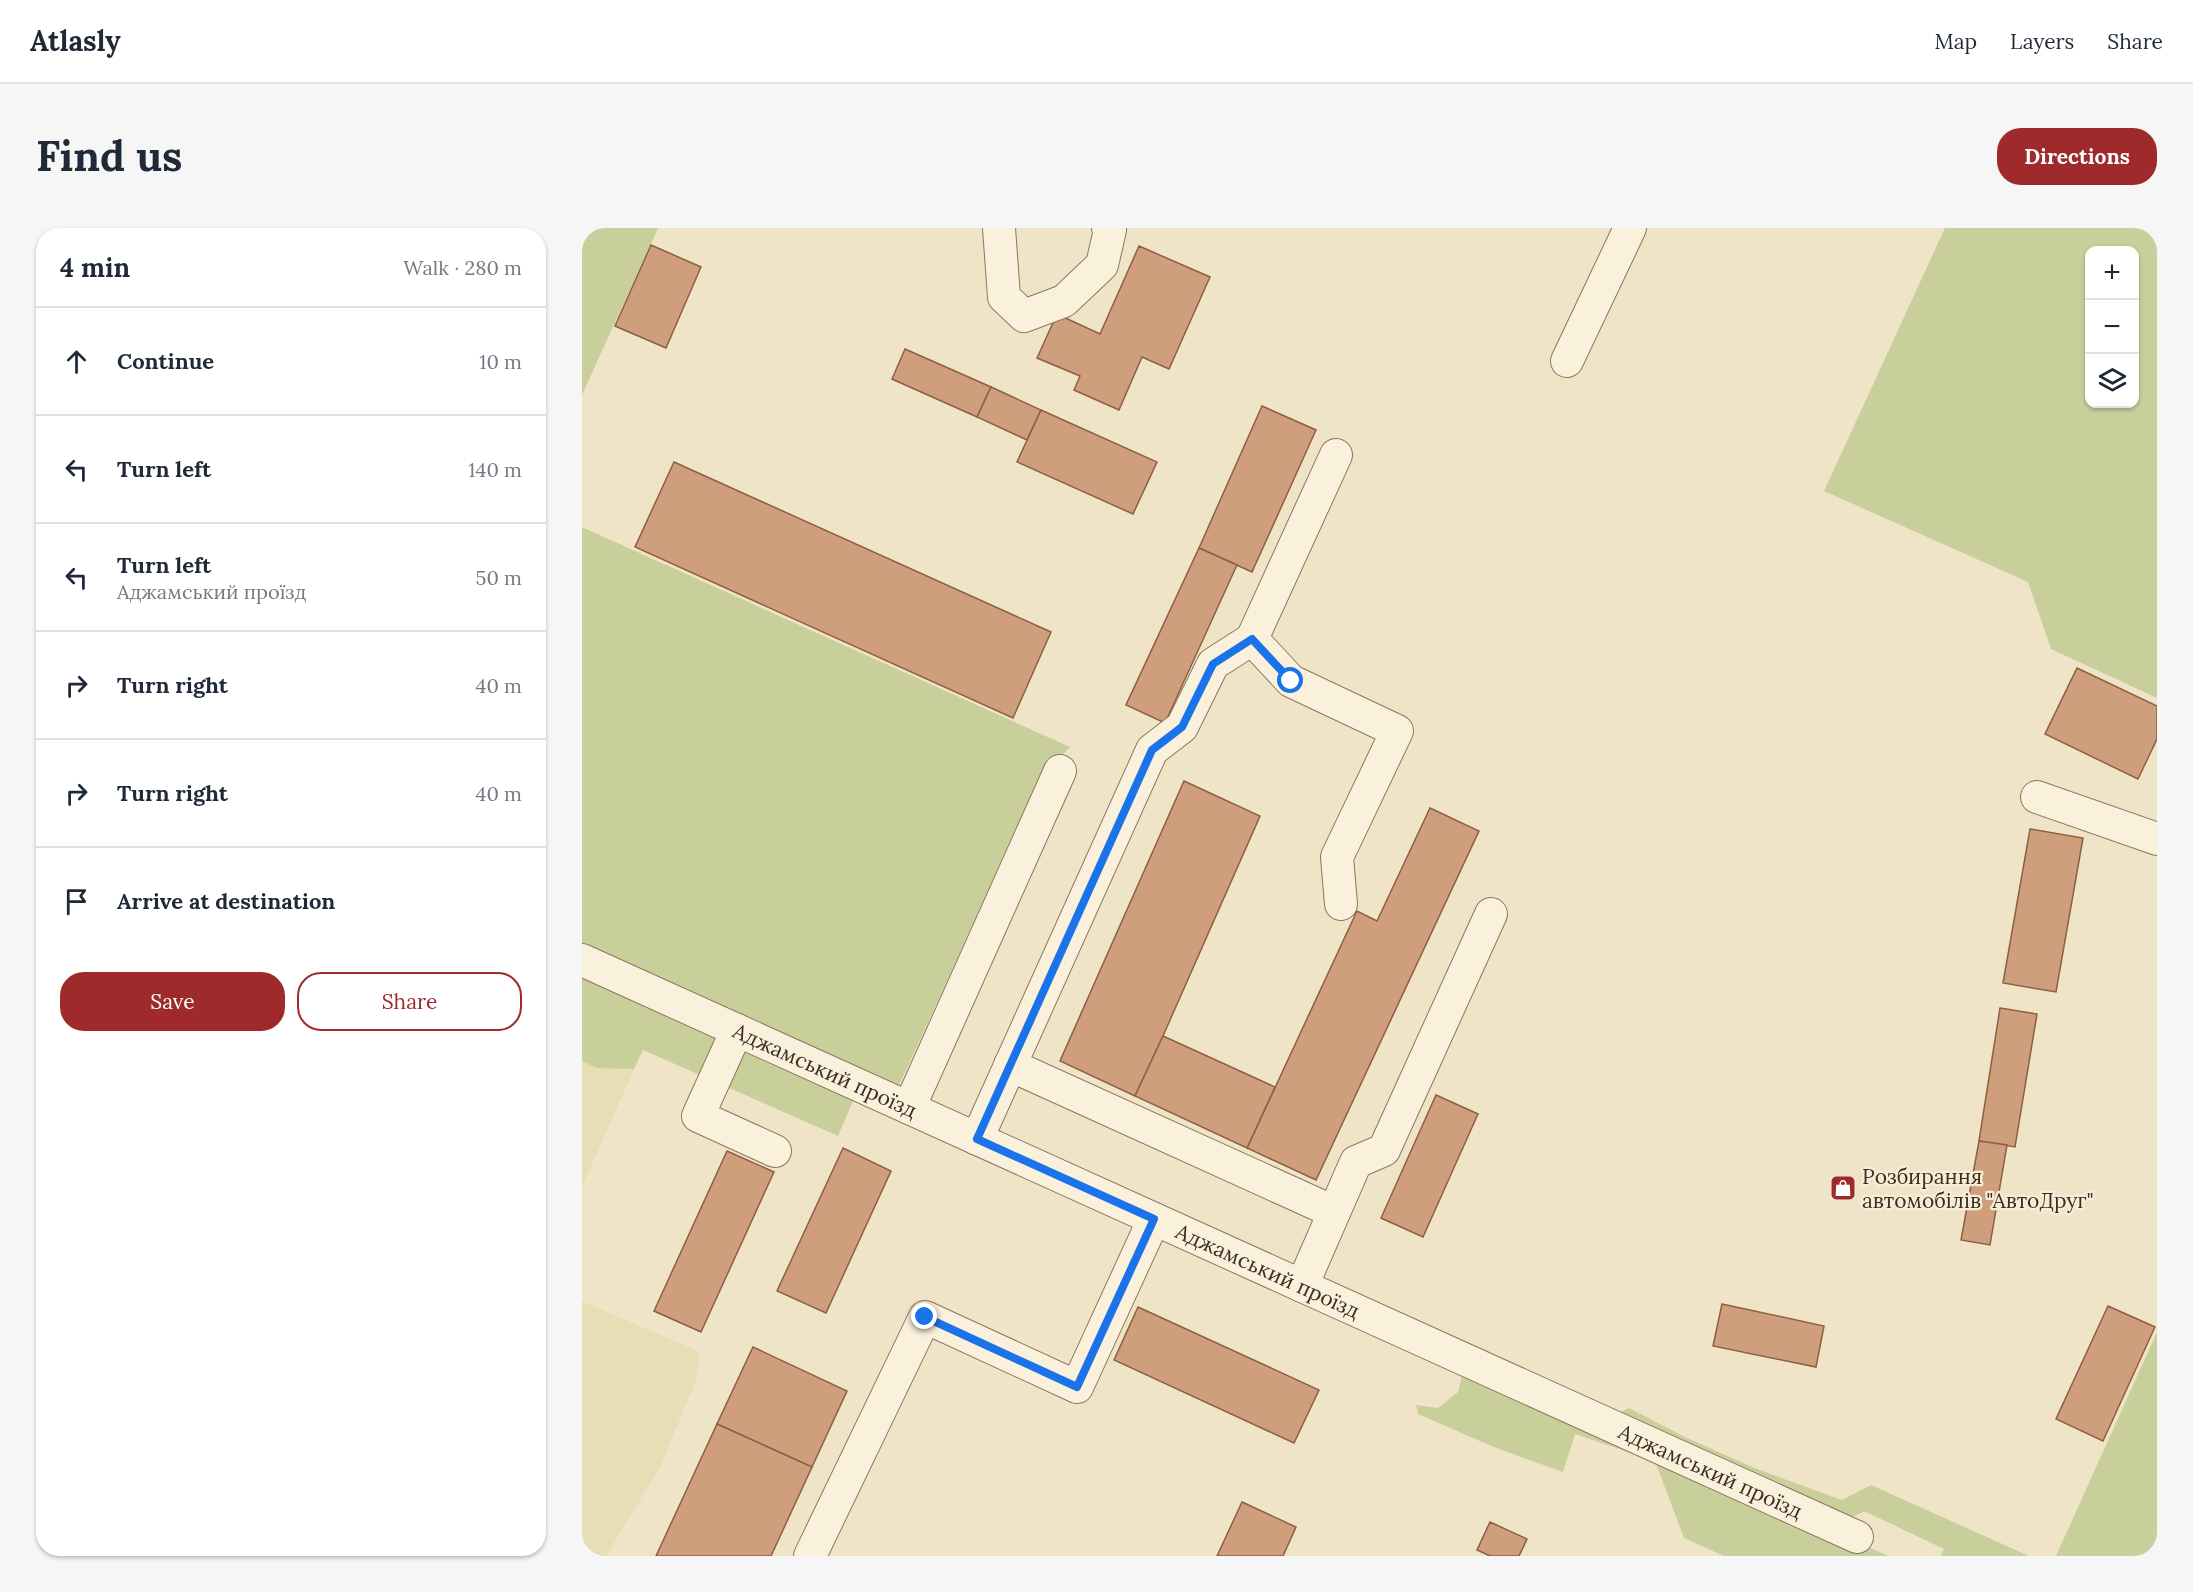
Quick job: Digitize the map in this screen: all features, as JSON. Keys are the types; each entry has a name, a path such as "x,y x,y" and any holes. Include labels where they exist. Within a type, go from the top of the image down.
{"street":[{"path":"999,228 1004,297 1024,316 1064,301 1102,265 1110,230 1108,228"},
{"path":"1567,361 1630,228"},
{"path":"977,1139 1152,750 1182,727 1213,664 1252,639 1336,455"},
{"path":"1252,639 1291,681 1397,731 1337,857 1341,904"},
{"path":"909,1108 1060,771"},
{"path":"2037,797 2157,839"},
{"path":"1302,1286 1356,1162 1384,1150 1491,914"},
{"name":"Аджамський проїзд","path":"582,960 1857,1537"},
{"path":"737,1030 698,1116 775,1151"},
{"path":"1010,1065 1334,1212"},
{"path":"810,1556 925,1317 1077,1387 1154,1219"}],"shaded area":[{"path":"582,1061 597,1068 634,1069 582,1187"},
{"path":"582,1301 700,1352 695,1383 660,1467 606,1556 582,1556"}],"green space":[{"path":"582,228 658,228 582,395"},
{"path":"1945,228 2157,228 2157,698 2051,649 2028,582 1824,491"},
{"path":"582,527 1070,747 1040,779 896,1092 582,948"},
{"path":"582,973 856,1094 838,1136 643,1050 634,1069 597,1068 582,1061"},
{"path":"2157,1332 2157,1556 2056,1556"},
{"path":"1463,1372 1889,1556 1724,1556 1684,1538 1655,1461 1575,1434 1563,1472 1496,1448 1418,1414 1416,1405 1438,1408 1458,1392"},
{"path":"1629,1408 1685,1437 1757,1469 1842,1500 1871,1485 2029,1556 1941,1556 1944,1549 1864,1511 1850,1519 1611,1417"}],"building":[{"path":"651,245 701,267 666,348 615,326"},
{"path":"1139,246 1210,277 1169,369 1142,357 1119,410 1074,390 1080,376 1037,358 1057,314 1100,334"},
{"path":"905,349 991,387 977,417 892,379"},
{"path":"991,387 1041,410 1027,440 977,417"},
{"path":"1262,406 1316,430 1252,572 1199,548"},
{"path":"1041,410 1157,462 1133,514 1017,462"},
{"path":"674,462 1051,632 1013,718 635,547"},
{"path":"1199,548 1237,565 1165,723 1126,705"},
{"path":"2077,668 2157,706 2157,739 2138,779 2045,734"},
{"path":"1184,781 1260,816 1135,1096 1060,1061"},
{"path":"1430,808 1479,831 1316,1180 1247,1148 1357,911 1377,921"},
{"path":"2030,829 2083,838 2056,992 2003,983"},
{"path":"2000,1008 2037,1014 2015,1147 1979,1141"},
{"path":"1163,1036 1275,1087 1247,1148 1135,1096"},
{"path":"1436,1095 1478,1114 1423,1237 1381,1218"},
{"path":"1979,1141 2007,1145 1990,1245 1961,1240"},
{"path":"843,1148 891,1171 826,1313 777,1291"},
{"path":"727,1151 774,1172 701,1332 654,1311"},
{"path":"1722,1304 1824,1326 1816,1367 1713,1346"},
{"path":"2108,1306 2155,1327 2103,1441 2056,1419"},
{"path":"1138,1307 1319,1390 1294,1443 1114,1360"},
{"path":"753,1347 847,1391 812,1467 717,1424"},
{"path":"717,1424 812,1467 771,1556 656,1556"},
{"path":"1242,1502 1296,1527 1283,1556 1217,1556"},
{"path":"1490,1522 1527,1539 1519,1556 1490,1556 1477,1550"}],"place":[{"name":"Розбирання автомобілів \"АвтоДруг\"","path":"1843,1188"}],"route":[{"path":"925,1317 1077,1387 1154,1219 977,1139 1152,750 1182,727 1213,664 1252,639 1291,681"}]}
